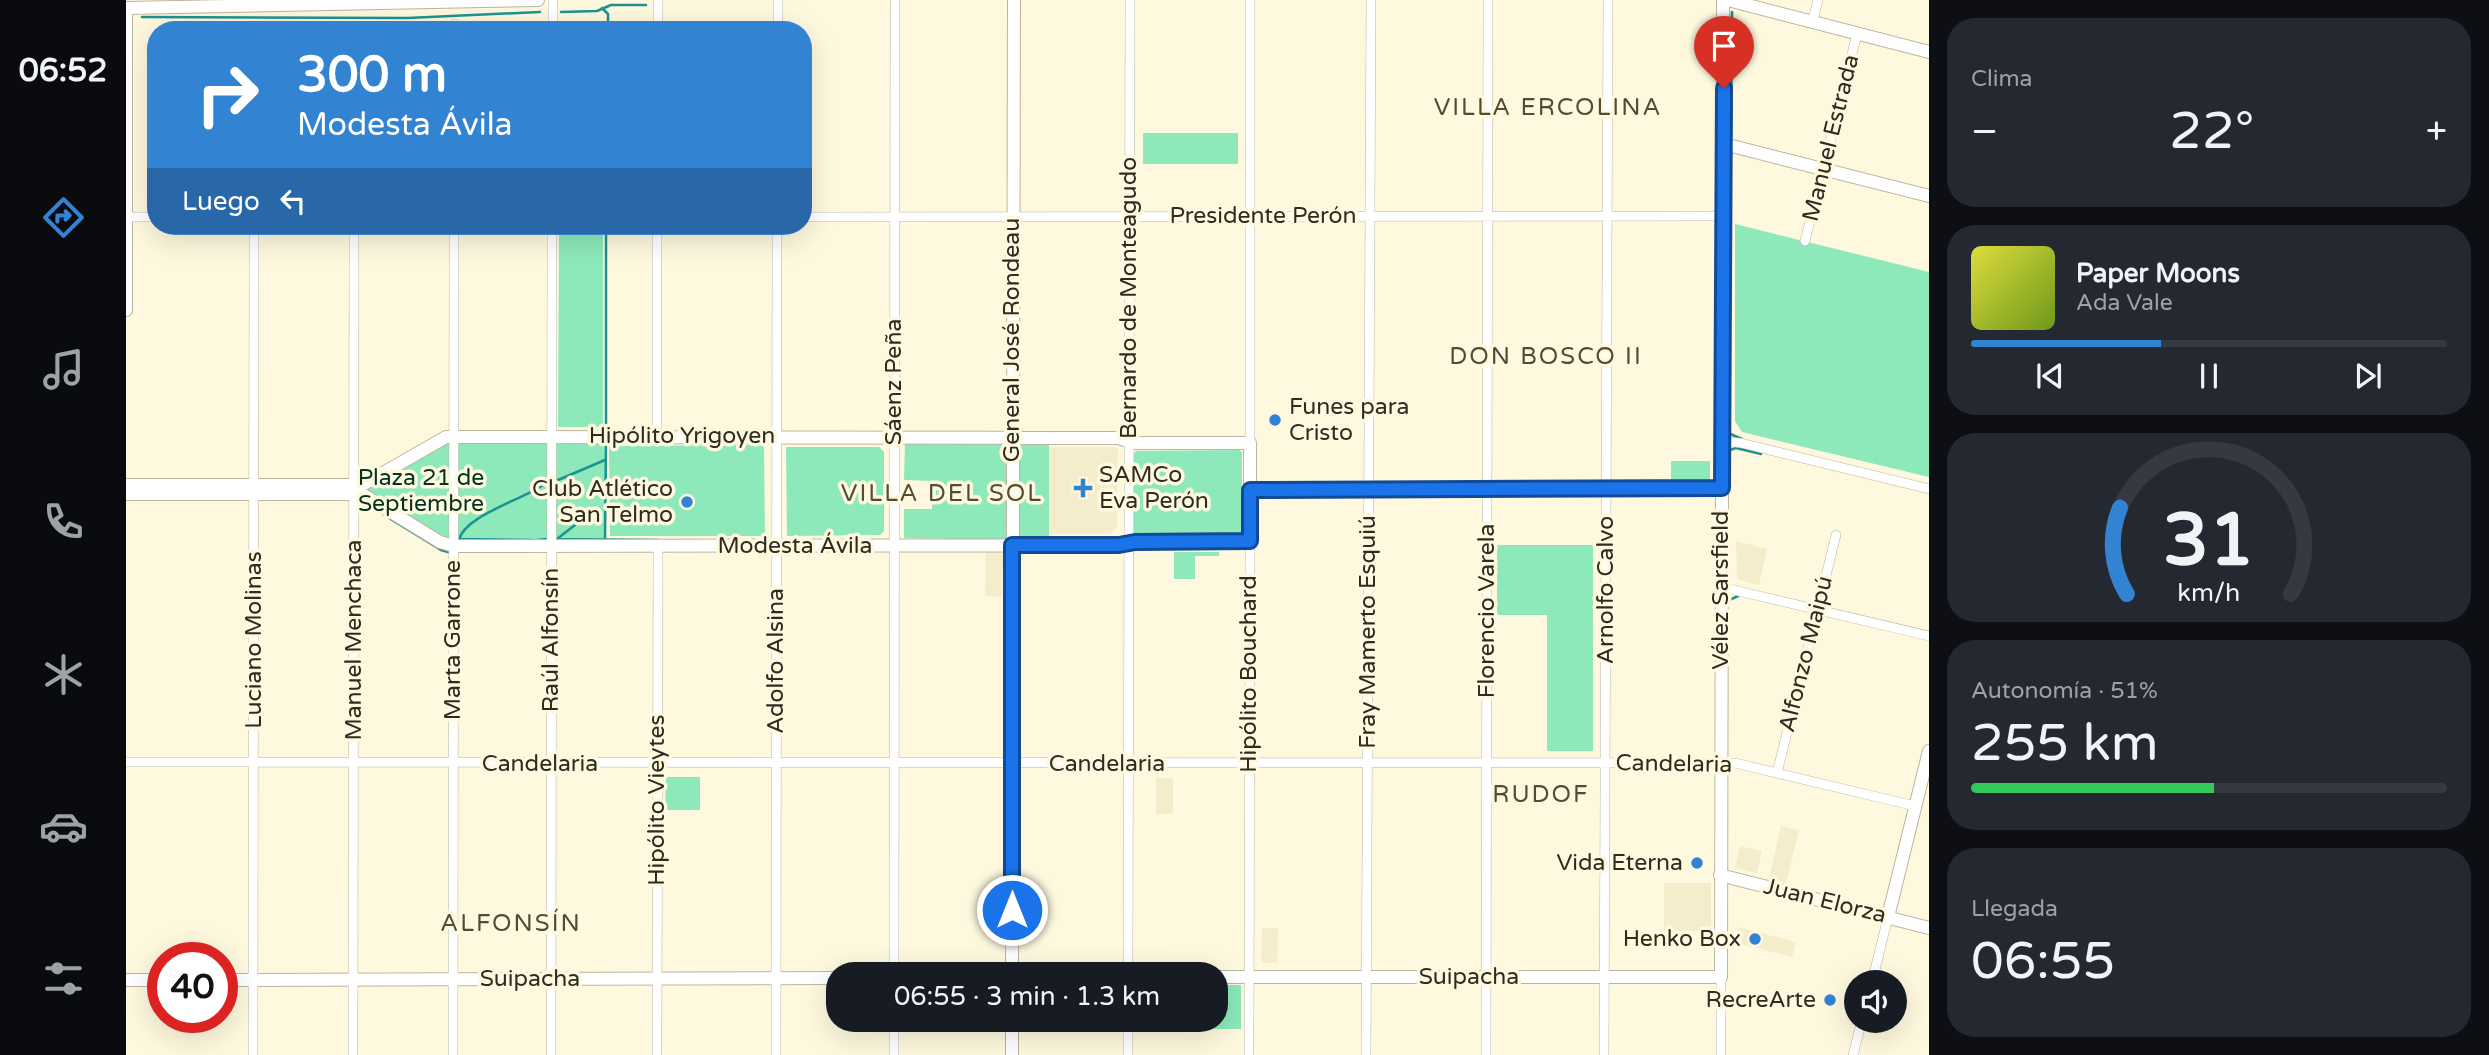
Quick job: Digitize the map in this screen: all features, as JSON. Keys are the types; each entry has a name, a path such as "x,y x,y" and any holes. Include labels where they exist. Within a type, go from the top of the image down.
{"street":[{"path":"126,310 126,8 538,0"},
{"path":"553,0 553,21"},
{"path":"658,0 658,21"},
{"path":"778,0 778,21"},
{"name":"Sáenz Peña","path":"894,962 895,0"},
{"name":"General José Rondeau","path":"1012,962 1014,0"},
{"name":"Bernardo de Monteagudo","path":"1128,962 1130,0"},
{"name":"Hipólito Bouchard","path":"1249,1055 1250,0"},
{"name":"Fray Mamerto Esquiú","path":"1366,1055 1371,0"},
{"name":"Florencio Varela","path":"1486,1055 1488,0"},
{"name":"Arnolfo Calvo","path":"1604,1055 1608,0"},
{"path":"1726,0 1929,52"},
{"name":"Vélez Sarsfield","path":"1721,1055 1721,587 1726,0"},
{"path":"1812,23 1818,0"},
{"name":"Manuel Estrada","path":"1805,241 1857,34"},
{"path":"1724,144 1929,196"},
{"name":"Presidente Perón","path":"812,217 1723,216"},
{"path":"126,217 147,217"},
{"name":"Luciano Molinas","path":"253,1055 254,235"},
{"name":"Manuel Menchaca","path":"353,1055 354,235"},
{"name":"Marta Garrone","path":"453,1055 454,235"},
{"name":"Raúl Alfonsín","path":"551,1055 552,235"},
{"path":"657,235 657,436"},
{"name":"Adolfo Alsina","path":"776,1055 777,235"},
{"name":"Hipólito Yrigoyen","path":"126,494 354,490 435,442 454,437 1012,436 1118,438 1135,443 1250,443"},
{"path":"1722,441 1741,443 1929,489"},
{"name":"Hipólito Yrigoyen","path":"126,485 254,490"},
{"path":"1250,490 1722,488"},
{"name":"Modesta Ávila","path":"354,490 440,542 454,545 1119,545 1250,541"},
{"name":"Alfonzo Maipú","path":"1777,773 1836,535"},
{"name":"Hipólito Vieytes","path":"657,1055 658,546"},
{"path":"1721,587 1929,636"},
{"path":"1875,970 1915,806 1926,779 1929,751"},
{"name":"Candelaria","path":"126,762 1735,763 1915,806"},
{"name":"Juan Elorza","path":"1720,875 1929,928"},
{"name":"Suipacha","path":"1228,977 1721,977"},
{"name":"Suipacha","path":"238,979 826,978"},
{"path":"126,980 147,980"},
{"path":"894,1032 894,1055"},
{"path":"1012,1032 1012,1055"},
{"path":"1128,1032 1128,1055"},
{"path":"1853,1055 1859,1033"}],"shaded area":[{"name":"SAMCo Eva Perón","path":"1049,447 1118,449 1117,527 1110,534 1049,534"},
{"path":"1736,541 1767,549 1759,585 1737,579"},
{"path":"986,551 1003,552 1002,597 985,596"},
{"path":"1156,778 1173,778 1173,814 1156,814"},
{"path":"1781,826 1799,830 1786,883 1769,879"},
{"path":"1740,846 1762,851 1757,873 1735,868"},
{"path":"1664,883 1711,883 1711,931 1664,931"},
{"path":"1737,927 1796,942 1792,957 1737,943"},
{"path":"1262,928 1278,928 1277,963 1261,963"}],"green space":[{"path":"1143,133 1238,133 1238,164 1143,164"},
{"path":"1735,224 1929,272 1929,477 1742,432 1735,421"},
{"path":"559,235 603,235 603,427 558,427"},
{"path":"606,436 605,546 454,546 454,437"},
{"name":"Plaza 21 de Septiembre","path":"449,441 450,542 364,489"},
{"path":"1007,442 1006,540 904,538 904,509 932,509 932,481 904,480 905,443"},
{"path":"1022,444 1049,445 1049,540 1019,538"},
{"name":"Club Atlético San Telmo","path":"764,445 765,536 610,536 609,446"},
{"path":"786,447 879,447 884,452 884,531 880,535 787,536"},
{"path":"1240,450 1241,534 1134,534 1136,451"},
{"path":"1671,461 1710,461 1710,481 1671,481"},
{"path":"1497,545 1593,545 1593,751 1547,751 1547,615 1497,615"},
{"path":"1174,552 1219,552 1219,556 1195,556 1195,579 1174,579"},
{"path":"666,777 700,777 700,810 665,810"},
{"path":"1228,985 1241,985 1241,1029 1228,1029"}],"waterway":[{"path":"561,12 597,11 611,5 646,5"},
{"path":"602,8 608,14 608,21"},
{"path":"142,17 408,18 540,12"},
{"path":"1731,137 1732,12"},
{"path":"606,235 606,428"},
{"path":"1728,433 1742,439"},
{"path":"605,538 606,444"},
{"path":"1727,451 1736,448 1761,454"},
{"path":"558,480 605,460"},
{"path":"459,540 471,523 543,485"},
{"path":"384,515 448,552"},
{"path":"557,539 575,525"},
{"path":"460,539 530,540"},
{"path":"537,540 546,539"},
{"path":"559,539 658,540"},
{"path":"1727,601 1738,596"}],"place":[{"name":"Funes para Cristo","path":"1275,420"},
{"name":"SAMCo Eva Perón","path":"1083,488"},
{"name":"Club Atlético San Telmo","path":"687,502"},
{"name":"Vida Eterna","path":"1697,863"},
{"name":"Henko Box","path":"1755,939"},
{"name":"RecreArte","path":"1830,1000"}],"district":[{"name":"VILLA ERCOLINA","path":"1548,107"},
{"name":"DON BOSCO II","path":"1546,356"},
{"name":"VILLA DEL SOL","path":"942,493"},
{"name":"RUDOF","path":"1541,794"},
{"name":"ALFONSÍN","path":"511,923"}],"route":[{"path":"1012,910 1012,545 1250,541 1250,490 1722,488 1724,88"}]}
